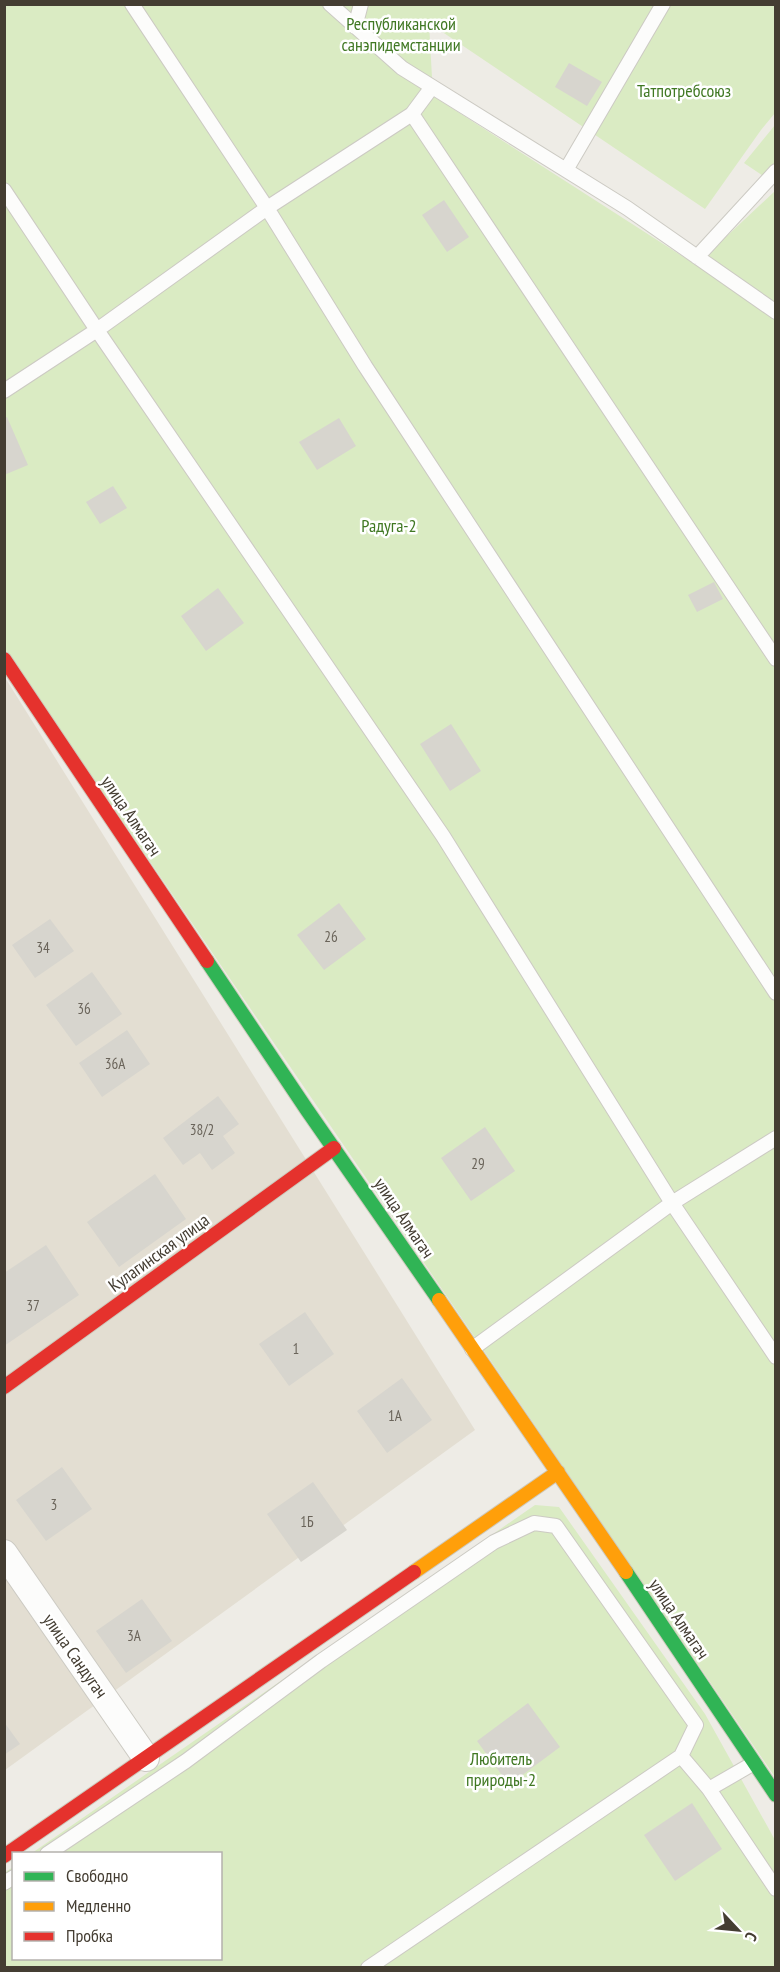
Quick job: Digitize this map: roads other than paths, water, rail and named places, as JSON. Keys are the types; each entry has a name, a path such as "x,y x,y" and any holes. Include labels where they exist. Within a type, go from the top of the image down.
{"street":[{"name":"улица Алмагач","path":"4,659 776,1796"},
{"name":"Кулагинская улица","path":"4,1387 334,1148"},
{"path":"4,1856 558,1472"},
{"name":"улица Сандугач","path":"4,1553 146,1758"}],"lane":[{"path":"132,4 267,208 372,376 776,993"},
{"path":"330,4 402,68 627,208 776,312"},
{"path":"355,27 361,4"},
{"path":"566,170 663,4"},
{"path":"4,391 97,330 267,208 412,114 432,87"},
{"path":"412,114 776,659"},
{"path":"697,257 776,171"},
{"path":"4,190 443,836 672,1203 776,1356"},
{"path":"472,1350 672,1203 776,1138"},
{"path":"50,1852 186,1761 321,1661 494,1542 534,1523 556,1526 696,1725 681,1756 368,1968"},
{"path":"681,1756 709,1789 776,1889"},
{"path":"709,1789 754,1763"}],"park label":[{"name":"Республиканской санэпидемстанции","path":"401,34"},
{"name":"Татпотребсоюз","path":"684,91"},
{"name":"Радуга-2","path":"389,526"},
{"name":"Любитель природы-2","path":"501,1769"}]}
